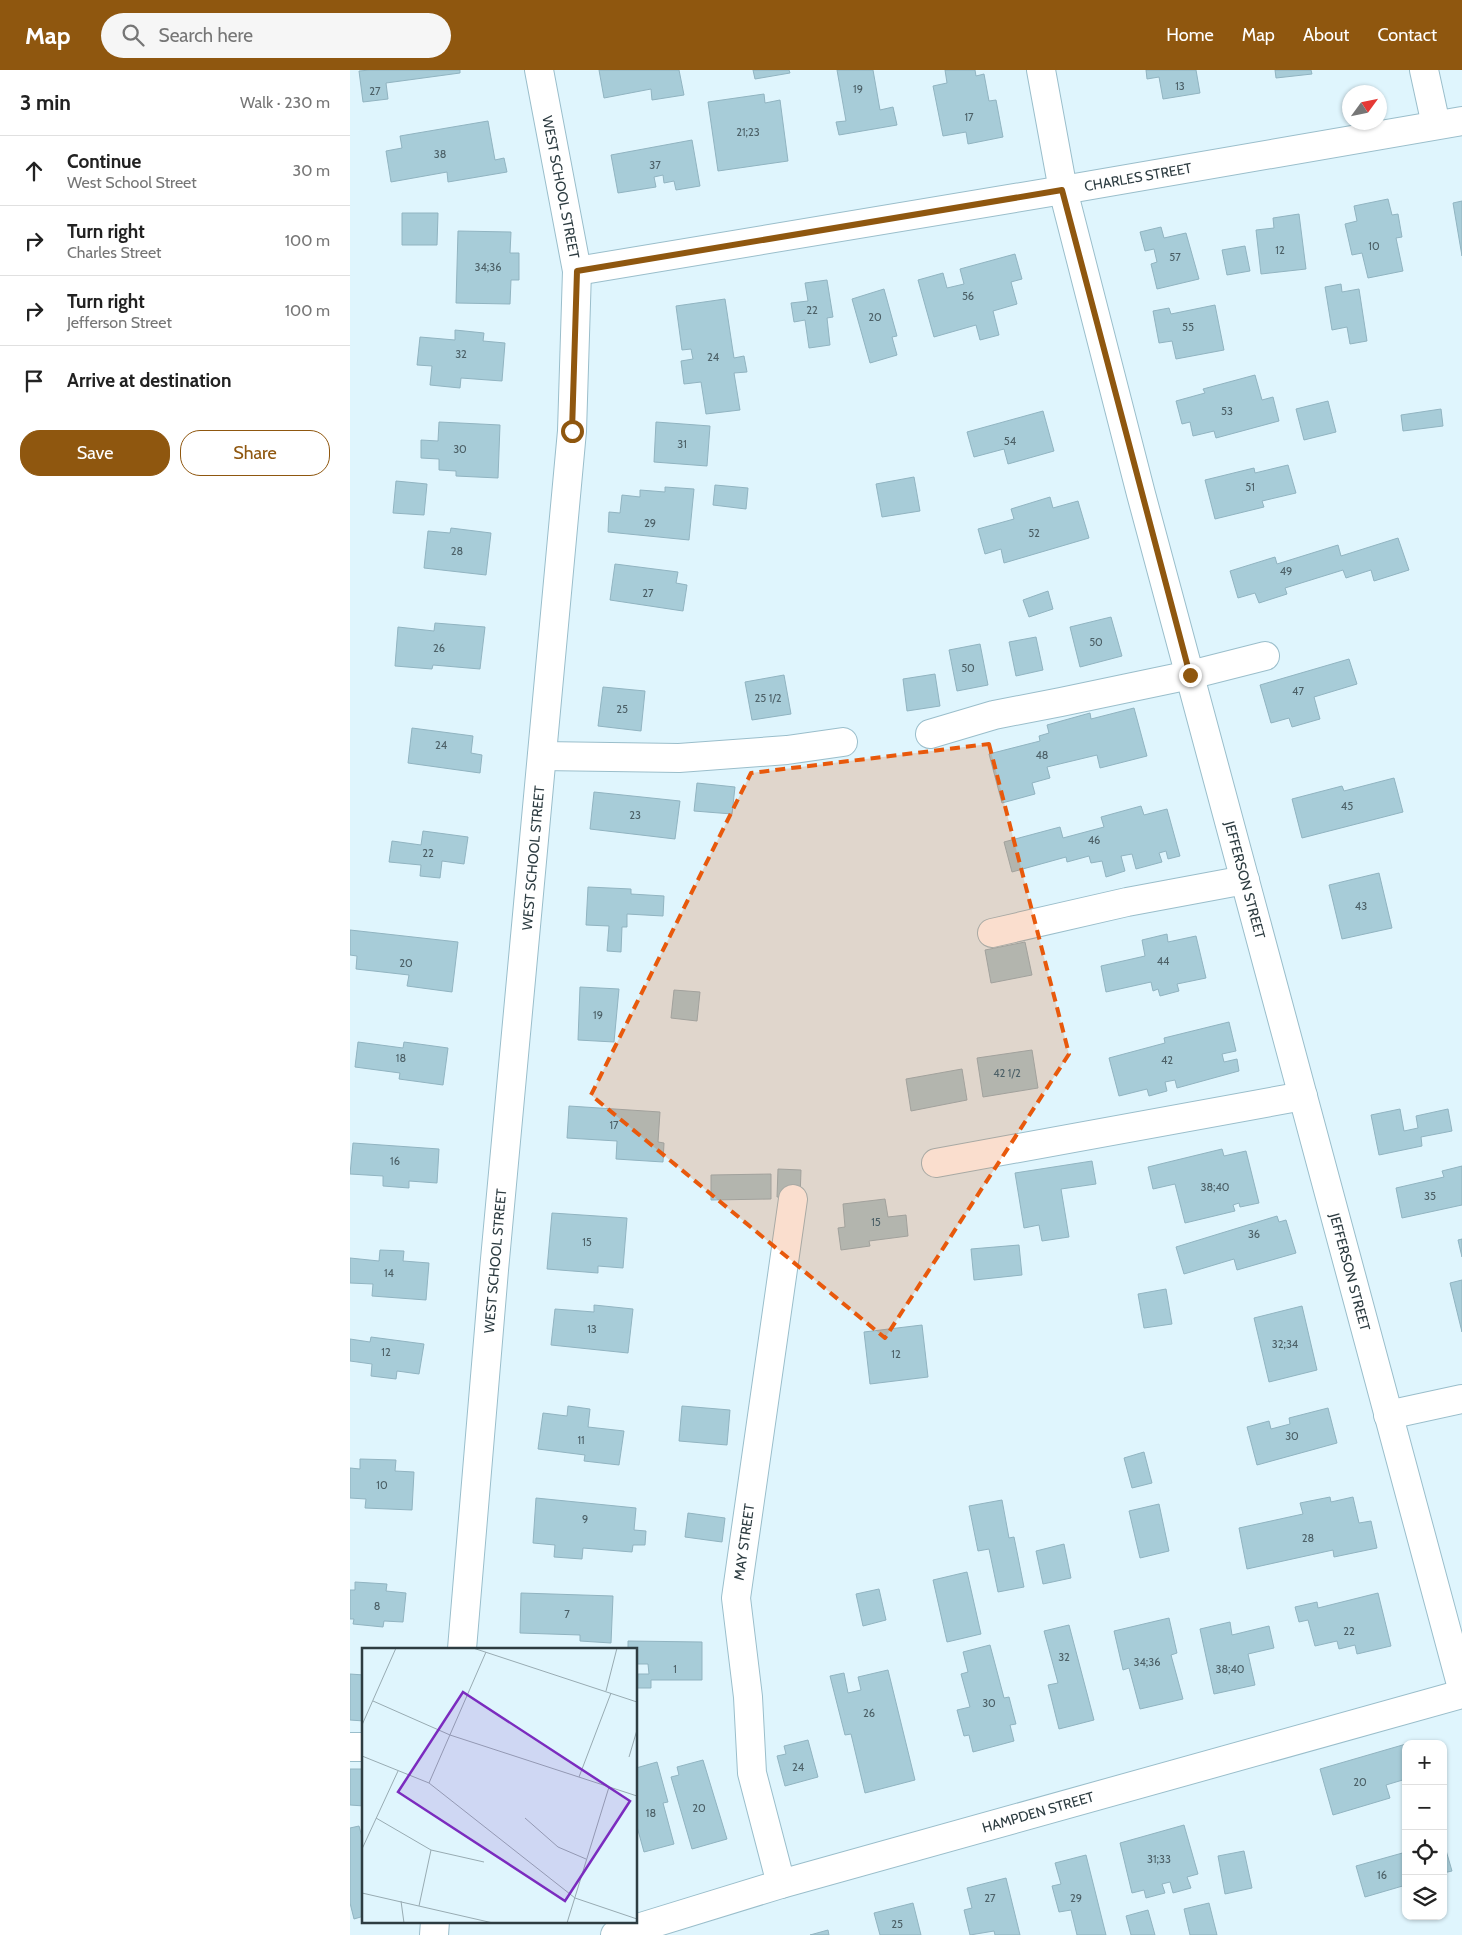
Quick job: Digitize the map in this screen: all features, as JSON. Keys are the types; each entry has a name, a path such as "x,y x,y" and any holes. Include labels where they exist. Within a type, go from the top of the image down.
{"street":[{"name":"WEST SCHOOL STREET","path":"462,1648 494,1270 572,431 577,271 539,70"},
{"name":"JEFFERSON STREET","path":"1041,70 1062,190 1244,880 1462,1688"},
{"path":"1424,70 1436,125"},
{"name":"CHARLES STREET","path":"577,271 1462,121"},
{"path":"930,734 994,715 1190,675 1265,656"},
{"path":"542,756 679,758 787,750 843,742"},
{"path":"992,933 1127,902 1244,880"},
{"path":"936,1163 1303,1096"},
{"name":"MAY STREET","path":"781,1884 752,1773 748,1697 736,1598 793,1199"},
{"path":"1388,1415 1462,1399"},
{"name":"HAMPDEN STREET","path":"615,1935 781,1884 1462,1694"},
{"path":"434,1935 436,1922"}],"highlighted area":[{"path":"989,744 1069,1054 885,1338 591,1095 751,773"}],"building":[{"path":"460,70 460,73 386,83 388,99 363,102 359,71"},
{"path":"599,70 679,70 684,95 652,100 651,89 604,98"},
{"path":"753,70 789,70 790,73 755,79"},
{"path":"837,70 873,70 880,110 893,107 897,125 839,135 836,122 846,121"},
{"path":"945,70 975,70 976,76 984,74 989,101 996,100 1003,137 968,144 966,132 943,136 933,86 947,83"},
{"path":"1146,70 1196,70 1200,93 1163,99 1159,77 1147,79"},
{"path":"1275,70 1311,70 1312,74 1276,78"},
{"path":"764,94 765,103 780,100 788,161 718,171 708,102"},
{"path":"488,121 495,160 504,158 507,172 448,182 447,172 391,182 386,151 402,148 400,136"},
{"path":"692,140 700,186 676,190 674,181 664,183 663,175 654,177 656,187 618,193 611,155"},
{"path":"1388,199 1392,215 1398,214 1402,237 1396,238 1403,271 1368,278 1362,253 1352,255 1345,224 1357,221 1354,206"},
{"path":"1462,201 1462,256 1453,203"},
{"path":"402,213 438,213 437,245 402,245"},
{"path":"1299,214 1306,269 1261,274 1256,230 1274,228 1273,218"},
{"path":"1161,227 1164,238 1186,233 1199,279 1157,289 1151,264 1157,262 1154,249 1145,251 1140,232"},
{"path":"458,231 511,232 510,253 519,253 519,280 511,280 510,304 456,303"},
{"path":"1245,246 1250,271 1227,275 1222,250"},
{"path":"1015,254 1022,279 1011,282 1017,304 993,311 999,335 980,340 976,325 934,337 918,280 943,273 947,288 964,284 960,269"},
{"path":"827,280 833,317 827,318 830,345 809,348 805,320 794,322 791,303 808,301 805,283"},
{"path":"1341,284 1342,292 1359,289 1367,341 1350,344 1347,327 1332,330 1325,287"},
{"path":"884,289 897,336 892,337 897,355 870,363 852,299"},
{"path":"725,299 734,358 744,356 747,372 734,373 740,410 706,414 701,382 684,384 681,361 693,359 691,349 682,350 676,306"},
{"path":"1215,305 1224,350 1176,359 1172,341 1159,343 1153,311 1169,308 1171,314"},
{"path":"455,330 484,333 483,341 505,343 502,381 461,378 460,388 430,385 432,366 417,365 420,337 455,340"},
{"path":"1255,375 1262,400 1273,397 1279,421 1216,438 1214,431 1193,436 1190,422 1182,424 1176,401 1205,393 1203,389"},
{"path":"1328,401 1336,432 1304,440 1296,409"},
{"path":"1441,409 1443,426 1403,431 1401,415"},
{"path":"1043,411 1054,451 1008,464 1004,449 974,457 967,432"},
{"path":"439,422 500,425 498,478 456,476 456,471 439,470 439,459 421,458 421,440 438,441"},
{"path":"656,422 710,426 707,466 654,462"},
{"path":"1288,465 1296,493 1262,501 1264,507 1215,519 1205,480 1254,468 1255,473"},
{"path":"914,477 920,511 882,517 876,484"},
{"path":"396,481 427,484 424,515 393,513"},
{"path":"715,485 748,488 746,509 713,505"},
{"path":"665,487 694,489 689,540 608,532 609,512 620,513 622,495 640,497 640,490 665,492"},
{"path":"1050,497 1053,508 1078,501 1089,538 1004,563 1001,549 985,554 978,529 1014,519 1011,509"},
{"path":"451,528 491,533 486,575 424,568 428,531 450,533"},
{"path":"1398,538 1409,570 1374,581 1371,570 1346,578 1343,570 1285,588 1287,594 1259,603 1255,593 1238,598 1230,571 1275,557 1277,564 1338,545 1341,556"},
{"path":"615,564 678,572 676,583 687,585 683,611 610,600"},
{"path":"1048,591 1053,609 1029,617 1023,600"},
{"path":"1111,617 1122,656 1080,667 1070,627"},
{"path":"435,623 485,627 480,669 433,665 432,669 395,666 398,627 434,631"},
{"path":"1036,637 1043,670 1016,676 1009,642"},
{"path":"980,644 988,685 957,691 949,650"},
{"path":"1349,659 1357,684 1314,697 1320,719 1292,727 1289,718 1271,723 1260,685"},
{"path":"935,674 940,706 907,711 903,679"},
{"path":"784,675 791,714 752,720 745,682"},
{"path":"603,687 645,691 641,731 598,726"},
{"path":"1134,708 1147,756 1100,768 1097,755 1047,767 1050,778 1032,783 1035,794 1002,803 989,754 1040,741 1039,736 1049,733 1047,725 1090,713 1091,719"},
{"path":"412,728 473,736 471,753 482,755 480,773 408,763"},
{"path":"1394,778 1403,812 1302,838 1292,799 1342,786 1344,791"},
{"path":"697,783 735,787 732,814 694,811"},
{"path":"594,792 680,801 675,839 590,829"},
{"path":"1141,806 1144,815 1167,809 1180,856 1168,859 1166,851 1159,853 1162,862 1136,869 1132,854 1121,856 1125,871 1106,877 1102,861 1091,863 1089,856 1067,862 1066,857 1012,872 1004,842 1060,827 1063,838 1104,827 1101,817"},
{"path":"423,831 468,837 464,864 442,861 440,878 420,876 421,865 389,862 392,841 421,845"},
{"path":"1379,873 1392,928 1342,939 1329,885"},
{"path":"588,887 631,889 631,894 664,896 663,916 627,914 627,927 622,927 621,952 607,951 609,926 586,925"},
{"path":"350,930 458,942 452,992 407,986 409,975 356,969 357,956 350,955"},
{"path":"1167,934 1168,942 1196,936 1206,978 1177,984 1179,991 1160,996 1158,989 1153,991 1151,982 1106,992 1101,966 1145,956 1142,940"},
{"path":"1025,942 1032,975 991,983 985,950"},
{"path":"580,987 619,989 614,1042 578,1040"},
{"path":"674,990 700,992 697,1021 671,1018"},
{"path":"1229,1022 1236,1051 1222,1054 1224,1062 1237,1059 1239,1071 1177,1088 1175,1080 1165,1082 1167,1091 1149,1096 1147,1089 1119,1096 1109,1058 1165,1043 1164,1038"},
{"path":"358,1042 403,1048 404,1042 448,1048 443,1085 399,1079 400,1073 355,1067"},
{"path":"1032,1050 1038,1088 983,1097 977,1058"},
{"path":"962,1069 967,1100 911,1111 906,1079"},
{"path":"569,1106 660,1112 658,1142 664,1143 663,1162 616,1159 617,1141 567,1138"},
{"path":"1400,1109 1404,1131 1418,1128 1416,1116 1448,1109 1452,1131 1421,1137 1422,1146 1379,1155 1371,1115"},
{"path":"353,1143 439,1149 437,1183 409,1181 409,1188 383,1186 383,1176 350,1174"},
{"path":"1222,1149 1224,1156 1246,1151 1259,1203 1240,1207 1239,1203 1233,1205 1235,1211 1185,1223 1175,1184 1153,1189 1148,1167"},
{"path":"1092,1161 1096,1184 1061,1189 1069,1237 1042,1241 1039,1225 1024,1228 1015,1173"},
{"path":"1462,1166 1462,1205 1402,1218 1396,1188 1444,1177 1442,1171"},
{"path":"778,1169 801,1170 800,1198 777,1197"},
{"path":"771,1174 771,1199 711,1200 711,1175"},
{"path":"885,1199 888,1217 906,1215 908,1236 869,1241 870,1246 841,1250 838,1228 845,1227 843,1204"},
{"path":"552,1213 627,1218 623,1268 598,1266 598,1273 547,1269"},
{"path":"1277,1216 1279,1222 1286,1220 1296,1253 1237,1270 1234,1259 1184,1274 1176,1247"},
{"path":"1462,1239 1462,1257 1458,1240"},
{"path":"1019,1245 1022,1275 974,1280 971,1249"},
{"path":"380,1250 404,1251 403,1261 429,1263 426,1300 372,1296 373,1284 350,1283 350,1258 379,1261"},
{"path":"1462,1280 1462,1332 1450,1283"},
{"path":"1166,1289 1172,1324 1144,1328 1138,1294"},
{"path":"594,1305 633,1309 628,1353 551,1345 555,1309 594,1312"},
{"path":"1302,1306 1317,1370 1269,1382 1254,1318"},
{"path":"922,1325 928,1377 870,1384 864,1332"},
{"path":"371,1337 424,1344 419,1374 397,1371 396,1379 371,1376 372,1364 350,1361 350,1339 370,1342"},
{"path":"568,1406 590,1409 588,1427 624,1431 619,1465 584,1461 585,1455 538,1449 543,1413 567,1416"},
{"path":"682,1406 730,1410 727,1445 679,1441"},
{"path":"1328,1408 1337,1443 1257,1465 1247,1427 1269,1421 1271,1429 1290,1424 1289,1418"},
{"path":"1144,1452 1152,1483 1132,1488 1124,1458"},
{"path":"360,1459 396,1460 395,1471 414,1472 412,1510 365,1508 366,1499 350,1498 350,1468 360,1469"},
{"path":"1330,1497 1331,1502 1353,1497 1359,1523 1371,1521 1377,1548 1334,1557 1333,1550 1247,1569 1239,1528 1303,1514 1300,1503"},
{"path":"536,1498 636,1508 634,1530 646,1531 645,1545 633,1545 632,1552 583,1548 582,1559 554,1557 555,1545 533,1543"},
{"path":"1002,1500 1009,1538 1014,1537 1024,1587 998,1592 989,1549 978,1551 969,1506"},
{"path":"1159,1504 1169,1551 1140,1558 1129,1511"},
{"path":"688,1513 725,1518 722,1542 685,1537"},
{"path":"1064,1544 1071,1578 1043,1584 1036,1551"},
{"path":"967,1572 981,1634 947,1642 933,1580"},
{"path":"355,1582 387,1584 386,1591 406,1593 403,1622 384,1621 383,1627 353,1624 354,1619 350,1619 350,1590 355,1590"},
{"path":"879,1589 886,1620 863,1626 856,1594"},
{"path":"521,1593 613,1596 611,1643 580,1641 580,1635 520,1633"},
{"path":"1378,1593 1391,1646 1357,1654 1355,1645 1339,1649 1337,1641 1315,1646 1308,1620 1299,1622 1295,1607 1317,1602 1318,1608"},
{"path":"1169,1618 1177,1653 1171,1655 1183,1699 1140,1709 1129,1668 1123,1670 1114,1631"},
{"path":"1230,1622 1232,1635 1269,1626 1274,1648 1248,1654 1255,1685 1214,1694 1200,1629"},
{"path":"1069,1625 1094,1720 1059,1729 1048,1685 1058,1683 1044,1631"},
{"path":"628,1641 702,1642 702,1680 651,1680 651,1688 638,1688 638,1674 649,1674 648,1664 638,1664 638,1648 628,1648"},
{"path":"990,1645 1004,1698 1009,1697 1016,1724 1010,1725 1014,1741 973,1752 969,1735 964,1736 957,1710 970,1707 961,1674 968,1672 963,1652"},
{"path":"888,1670 915,1780 865,1793 851,1734 845,1735 830,1676 844,1673 848,1693 861,1690 858,1677"},
{"path":"350,1674 362,1675 362,1721 350,1720"},
{"path":"808,1740 818,1777 785,1786 777,1756 786,1754 784,1746"},
{"path":"1402,1745 1402,1780 1386,1785 1390,1798 1333,1815 1320,1769"},
{"path":"703,1760 727,1839 692,1849 671,1777 679,1775 677,1767"},
{"path":"657,1762 668,1802 663,1803 674,1844 644,1852 638,1830 638,1767"},
{"path":"350,1769 362,1769 362,1806 350,1805"},
{"path":"1184,1825 1198,1874 1187,1877 1191,1888 1173,1893 1170,1882 1162,1884 1165,1893 1146,1898 1144,1890 1132,1893 1120,1843"},
{"path":"359,1826 362,1837 362,1917 354,1919 350,1903 350,1828"},
{"path":"1244,1851 1252,1888 1225,1894 1218,1856"},
{"path":"1402,1853 1402,1886 1365,1897 1356,1866"},
{"path":"1447,1854 1452,1871 1447,1872"},
{"path":"1086,1855 1106,1935 1077,1935 1071,1910 1059,1912 1052,1886 1061,1884 1055,1863"},
{"path":"1006,1878 1020,1935 995,1935 994,1931 970,1935 964,1910 972,1908 967,1888"},
{"path":"913,1903 921,1935 880,1935 874,1913"},
{"path":"1209,1903 1217,1935 1190,1935 1184,1909"},
{"path":"1148,1910 1155,1935 1131,1935 1126,1916"},
{"path":"828,1930 829,1935 810,1935"}],"route":[{"path":"572,431 577,271 1062,190 1190,675"}]}
